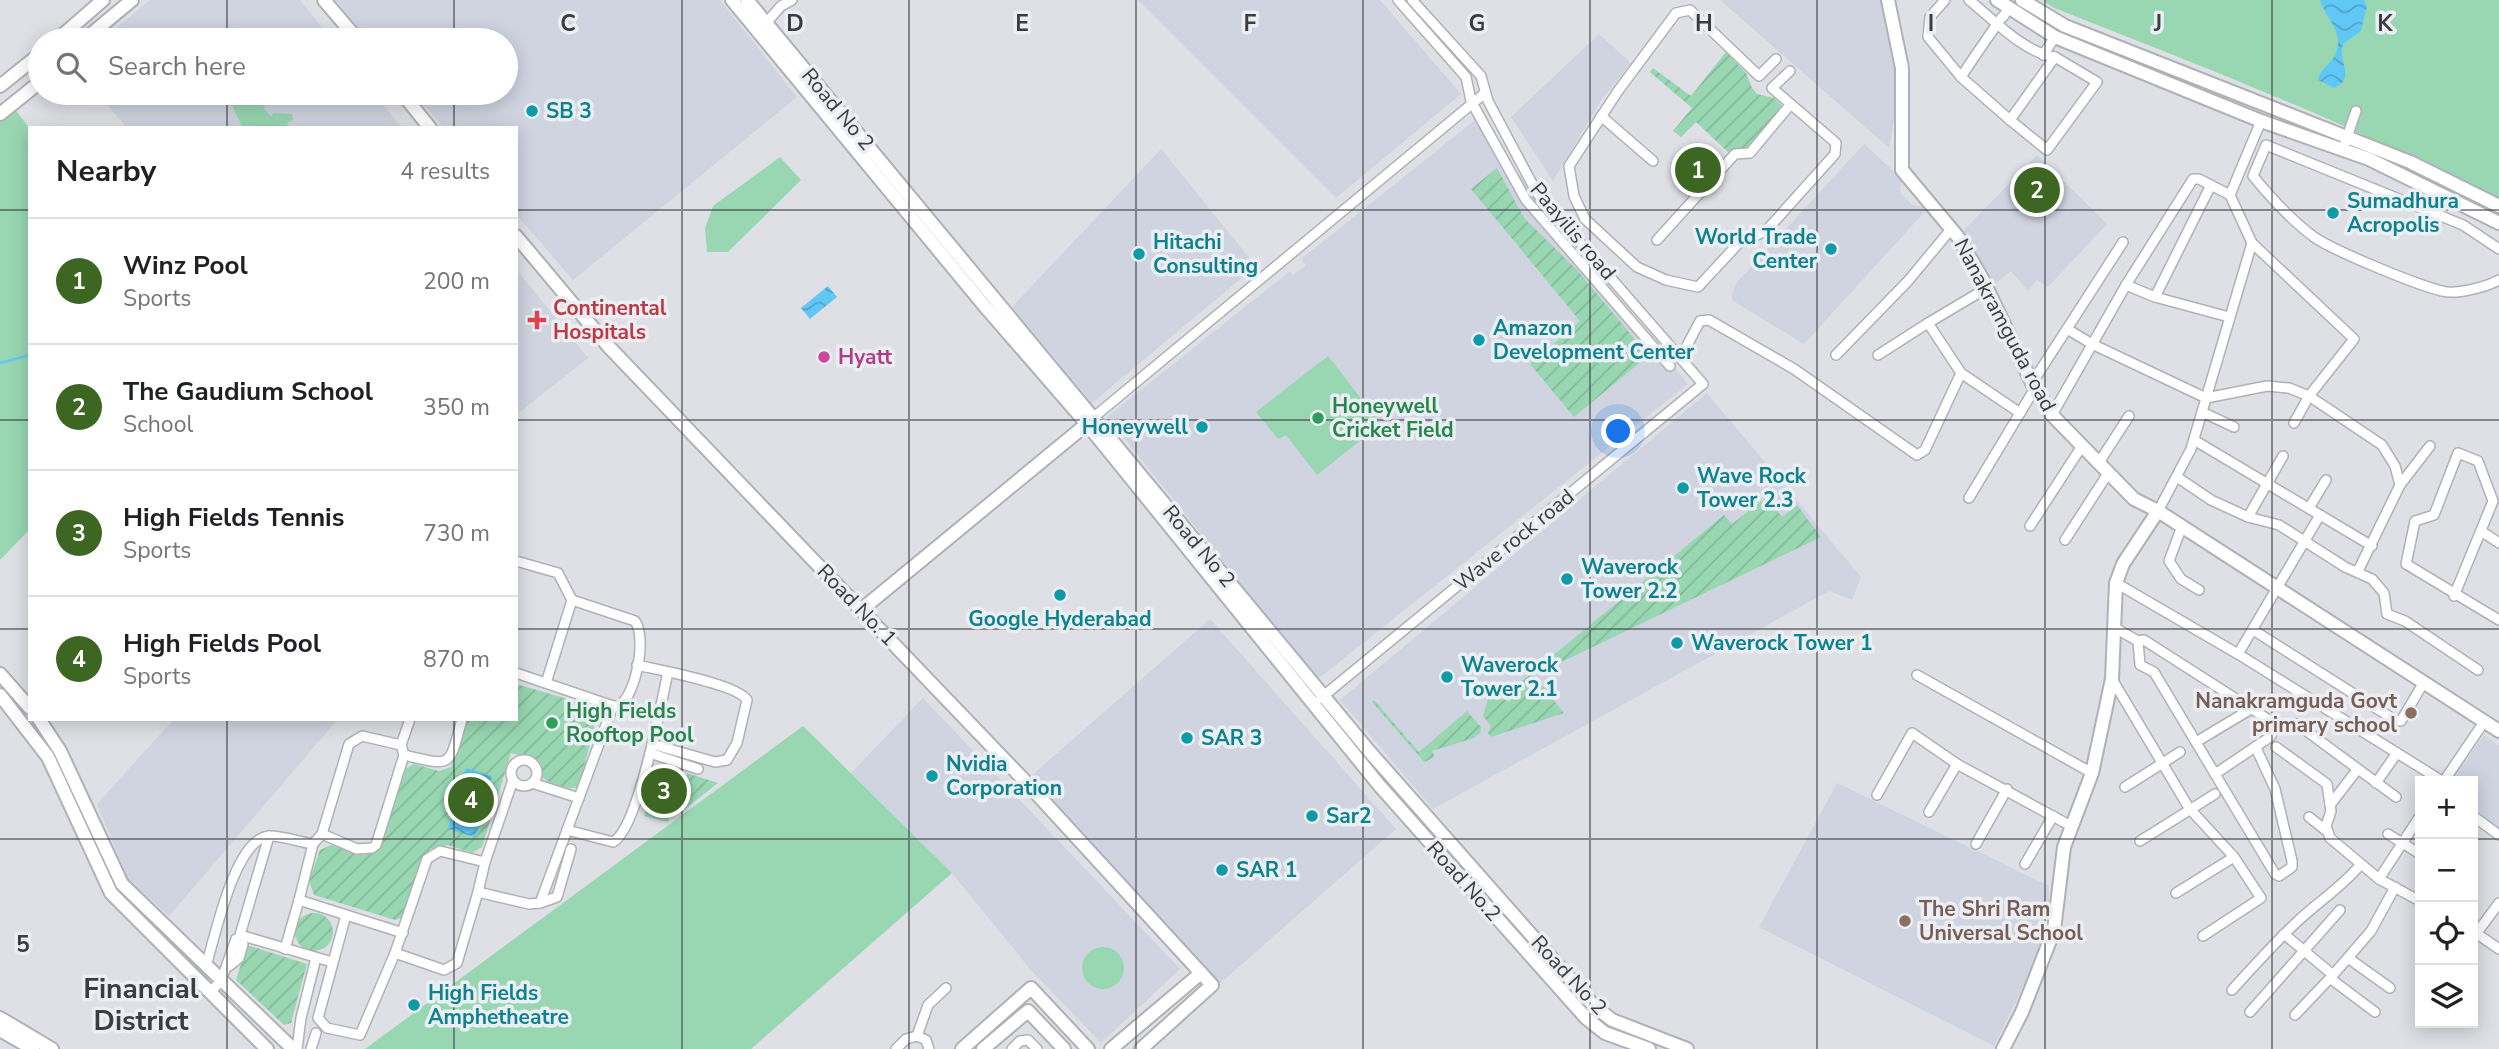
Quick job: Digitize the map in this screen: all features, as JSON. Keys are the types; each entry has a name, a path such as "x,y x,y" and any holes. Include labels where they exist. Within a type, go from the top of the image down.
{"street":[{"path":"71,28 103,0"},
{"path":"99,28 132,0"},
{"path":"324,0 348,28"},
{"name":"Road No 2","path":"732,0 982,303 1091,421"},
{"name":"Road No 2","path":"747,0 1319,699 1594,1006 1612,1020 1687,1049"},
{"path":"766,23 778,3 792,0"},
{"name":"Paayilis road","path":"1398,0 1466,78 1472,101 1526,200 1670,366"},
{"name":"Paayilis road","path":"1412,0 1481,76 1485,93 1537,193 1703,384"},
{"name":"Nanakramguda road","path":"1888,0 1902,68 1902,170 1952,228 1987,288 2034,385 2052,415 2107,475 2134,499 2158,510 2499,730"},
{"path":"1945,0 1930,17 1928,37 1961,77 2047,150 2098,82 2055,57 2043,55 1969,0"},
{"path":"1997,0 2055,37 2261,121 2345,143 2499,223"},
{"path":"2022,0 2065,26 2345,143 2433,173 2499,206"},
{"path":"1961,77 2008,9"},
{"path":"1690,10 1759,76 1836,144 1835,154 1766,231 1739,243 1698,287 1666,280 1637,267 1585,219 1574,196 1569,166 1601,116 1676,13 1690,10"},
{"path":"2043,55 2055,37"},
{"path":"2010,120 2055,57"},
{"path":"1759,76 1776,60"},
{"path":"0,86 28,65"},
{"path":"21,71 28,77"},
{"path":"1772,88 1790,71"},
{"path":"0,114 28,92"},
{"path":"861,610 1388,176 1472,101 1485,93"},
{"path":"412,105 428,126"},
{"path":"1657,240 1735,153 1750,153 1790,105"},
{"path":"2345,143 2356,111"},
{"path":"1601,116 1653,161"},
{"path":"2230,195 2261,121"},
{"path":"2499,249 2463,225 2266,145 2253,176 2271,199 2315,238 2361,259 2444,292 2490,285 2499,280"},
{"path":"2399,197 2407,176"},
{"path":"2052,415 2126,285 2193,179 2230,195 2252,243 2354,339 2309,396 2294,424"},
{"path":"2155,297 2211,185"},
{"path":"1526,200 1537,193"},
{"path":"1836,355 1908,281 1952,228"},
{"name":"Road No. 1","path":"518,238 619,357 1024,780 1212,985 1141,1049"},
{"path":"1969,498 2067,329 2123,242"},
{"path":"2003,1049 2022,1012 2054,930 2064,847 2092,773 2112,678 2116,583 2123,564 2177,477 2194,440 2228,317 2252,243"},
{"path":"2126,285 2155,297 2228,317"},
{"path":"1878,355 1987,288"},
{"path":"1681,357 1700,321 1709,320 1845,402 1914,453 1920,454 1961,373"},
{"path":"1928,323 1961,373 2020,413"},
{"path":"2067,329 2092,344 2206,398 2273,386 2309,396 2382,445 2395,466 2400,485"},
{"name":"Wave rock road","path":"1319,699 1703,384"},
{"path":"2202,412 2234,427"},
{"path":"2098,464 2129,416"},
{"path":"2194,440 2372,547"},
{"path":"2030,526 2082,446"},
{"path":"2358,571 2400,485 2430,446"},
{"path":"2454,596 2493,501 2490,487 2478,461 2458,453 2434,515 2415,521 2406,564 2454,596 2499,620"},
{"path":"2248,517 2283,456"},
{"path":"2065,540 2107,475"},
{"path":"2177,477 2211,499 2248,517 2279,525 2345,567 2372,579 2384,593 2387,614 2405,621 2478,670"},
{"path":"2309,509 2326,480"},
{"path":"2238,653 2320,515"},
{"path":"2182,526 2169,561 2181,579 2199,590"},
{"path":"2481,531 2499,543"},
{"path":"518,562 558,573 572,600 635,621 642,636 637,666 627,698 616,706 540,903"},
{"path":"2116,583 2238,653 2435,776"},
{"path":"546,683 572,600"},
{"path":"2253,630 2395,720 2401,721 2424,682"},
{"path":"2115,632 2137,644"},
{"path":"2137,644 2144,640 2269,720 2273,732 2256,748 2215,774"},
{"path":"2137,644 2140,665 2154,672 2275,874 2279,876 2292,867 2292,861 2275,789 2256,748"},
{"path":"637,666 741,693 747,700 737,744 727,760 715,762 651,749"},
{"path":"567,830 613,842 625,832 651,749 668,672"},
{"path":"0,674 28,706"},
{"path":"518,674 616,706 658,716"},
{"path":"1917,675 2092,773"},
{"path":"2112,678 2189,808 2234,857 2261,898 2203,936"},
{"path":"0,695 37,740 111,893 267,1049"},
{"name":"Road No 2","path":"1319,699 1379,785"},
{"path":"2196,742 2251,709"},
{"path":"39,721 60,751 122,884 295,1049"},
{"path":"322,834 357,849 372,848 379,837 404,755 401,745 409,721"},
{"path":"404,755 439,764 446,762 452,757 462,721"},
{"path":"2446,776 2484,722"},
{"path":"2297,724 2396,797"},
{"path":"1877,795 1912,733 1957,764 2071,826"},
{"path":"285,948 313,844 322,834 349,744 362,736 401,745"},
{"path":"2276,747 2327,784 2330,838 2379,879 2415,898"},
{"path":"651,749 698,769"},
{"path":"2125,787 2180,752"},
{"path":"2376,783 2397,753"},
{"path":"395,953 444,970 457,963 485,862 513,780 512,769 517,762 525,760 532,763 536,770 532,783"},
{"path":"1929,812 1957,764"},
{"path":"2330,805 2357,770"},
{"path":"57,781 71,776"},
{"path":"513,780 520,785 532,783 579,798"},
{"name":"Road No.2","path":"1379,785 1586,1018 1605,1033 1649,1049"},
{"path":"1976,844 2007,789"},
{"path":"2140,841 2215,794"},
{"path":"2025,864 2053,816"},
{"path":"2309,817 2328,832"},
{"path":"2478,820 2499,835"},
{"path":"2379,879 2415,824"},
{"path":"2388,834 2415,851"},
{"path":"206,966 239,861 253,843 269,836 313,844"},
{"path":"269,836 240,935 332,962"},
{"path":"478,892 528,904 557,897 571,849"},
{"path":"346,915 318,1018 321,1024 338,1032 360,1035 395,953 432,854 440,851 485,862"},
{"path":"2176,893 2234,857"},
{"path":"2232,990 2284,934 2348,880 2361,864"},
{"path":"2295,1015 2371,931 2395,887"},
{"path":"299,900 402,933"},
{"path":"2478,927 2499,903"},
{"path":"2250,1012 2340,910"},
{"path":"2284,934 2375,1012"},
{"path":"2478,935 2499,949"},
{"path":"210,992 222,981 239,942"},
{"path":"295,1049 316,958"},
{"path":"2348,958 2390,988"},
{"path":"1111,1049 1201,973"},
{"path":"917,1036 928,1005 946,988"},
{"path":"962,1049 1031,988 1088,1049"},
{"path":"983,1049 1028,1010 1064,1049"},
{"path":"0,1018 52,1049"},
{"path":"0,1030 33,1049"},
{"path":"312,1049 316,1033"},
{"path":"896,1049 906,1039 917,1036 926,1040 929,1049"},
{"path":"1012,1049 1020,1041 1028,1040 1037,1049"}],"shaded area":[{"path":"150,0 300,0 322,28 116,28"},
{"path":"335,0 720,0 797,97 573,280 518,216 518,126 442,126 424,105 518,105 518,28 359,28"},
{"path":"1138,0 1380,0 1461,94 1336,198"},
{"path":"1720,0 1883,0 1897,67 1898,98 1889,148"},
{"path":"1599,34 1631,63 1602,99 1553,181 1511,117"},
{"path":"107,105 384,105 400,126 125,126"},
{"path":"1475,120 1688,384 1318,679 1107,417 1290,271 1293,275 1306,265 1301,259"},
{"path":"1864,144 1901,178 1900,192 1912,205 1928,208 1804,344 1733,301 1731,296 1737,282"},
{"path":"1161,149 1256,266 1092,403 1012,307"},
{"path":"2037,155 2107,224 2048,287 2037,280 2028,291 2011,271 1995,284 1963,231"},
{"name":"Continental Hospitals","path":"518,271 588,358 518,413"},
{"path":"1707,393 1861,577 1852,600 1829,591 1433,809 1340,700"},
{"path":"1210,619 1396,829 1216,987 1030,777"},
{"path":"923,698 1180,969 1101,1043 1030,969 952,873 851,773"},
{"path":"172,721 336,721 169,916 128,879 97,804"},
{"path":"2484,735 2499,746 2499,828 2478,813 2478,776 2455,776"},
{"name":"The Shri Ram Universal School","path":"1837,783 2049,886 2049,914 2038,957 1994,1046 1759,927"}],"green space":[{"path":"2043,0 2499,0 2499,202 2334,122 2222,74 2052,7"},
{"path":"1726,52 1746,73 1757,94 1774,98 1784,108 1749,150 1730,154 1696,122 1681,137 1673,131 1692,108 1650,72 1653,68 1691,96"},
{"path":"233,105 265,105 264,109 271,116 274,113 292,114 293,120 287,123 288,126 242,126"},
{"path":"14,108 28,126 28,531 0,560 0,120"},
{"path":"780,157 801,180 728,252 707,252 705,228 713,206"},
{"path":"1497,168 1524,218 1578,271 1643,349 1638,354 1643,360 1574,417 1530,364 1580,321 1471,189"},
{"name":"Honeywell Cricket Field","path":"1328,356 1381,424 1317,475 1286,435 1278,439 1256,412"},
{"path":"1766,498 1782,517 1797,505 1821,537 1549,668 1545,662 1724,515 1732,524"},
{"path":"1532,673 1564,713 1491,737 1488,733 1491,726 1483,716 1488,699 1496,697 1510,702 1510,691"},
{"path":"518,685 599,708 579,787 569,788 553,784 540,775 539,761 511,753 482,847 472,853 448,845 430,849 408,915 395,920 314,895 309,881 320,850 331,845 363,855 375,852 382,841 403,770 414,764 439,771 451,767 466,721 518,721"},
{"path":"1374,700 1419,752 1467,711 1481,727 1480,733 1474,738 1432,751 1435,757 1424,762 1372,702"},
{"path":"803,726 952,873 751,1049 365,1049"},
{"path":"658,766 683,772 668,822 644,816"},
{"path":"687,773 718,783 680,813 676,809"},
{"path":"71,788 118,887 210,979 208,981 116,890 67,790"},
{"path":"314,913 328,918 333,932 328,946 314,951 300,946 295,932 300,918"},
{"path":"247,945 307,964 291,1023 284,1025 236,980"},
{"path":"1103,947 1118,953 1124,968 1118,983 1103,989 1088,983 1082,968 1088,953"}],"water":[{"path":"2320,0 2364,0 2367,6 2361,31 2343,44 2344,79 2334,88 2318,80 2334,57 2338,41"},
{"path":"828,286 837,297 810,319 801,308"},
{"path":"466,768 492,776 487,792 490,794 475,837 448,829"}],"waterway":[{"path":"0,363 28,356"}],"place":[{"name":"SB 3","path":"532,111"},
{"name":"Winz Pool","path":"1698,170"},
{"name":"The Gaudium School","path":"2037,190"},
{"name":"Sumadhura Acropolis","path":"2333,213"},
{"name":"World Trade Center","path":"1831,249"},
{"name":"Hitachi Consulting","path":"1139,254"},
{"name":"Continental Hospitals","path":"537,320"},
{"name":"Amazon Development Center","path":"1479,340"},
{"name":"Hyatt","path":"824,357"},
{"name":"Honeywell Cricket Field","path":"1318,418"},
{"name":"Honeywell","path":"1202,427"},
{"name":"Wave Rock Tower 2.3","path":"1683,488"},
{"name":"Waverock Tower 2.2","path":"1567,579"},
{"name":"Google Hyderabad","path":"1060,595"},
{"name":"Waverock Tower 1","path":"1677,643"},
{"name":"Waverock Tower 2.1","path":"1447,677"},
{"name":"Nanakramguda Govt primary school","path":"2411,713"},
{"name":"High Fields Rooftop Pool","path":"552,723"},
{"name":"SAR 3","path":"1187,738"},
{"name":"Nvidia Corporation","path":"932,776"},
{"name":"High Fields Tennis","path":"664,791"},
{"name":"High Fields Pool","path":"471,800"},
{"name":"Sar2","path":"1312,816"},
{"name":"SAR 1","path":"1222,870"},
{"name":"The Shri Ram Universal School","path":"1905,921"},
{"name":"High Fields Amphetheatre","path":"414,1005"}],"district":[{"name":"Financial District","path":"141,1005"}]}
